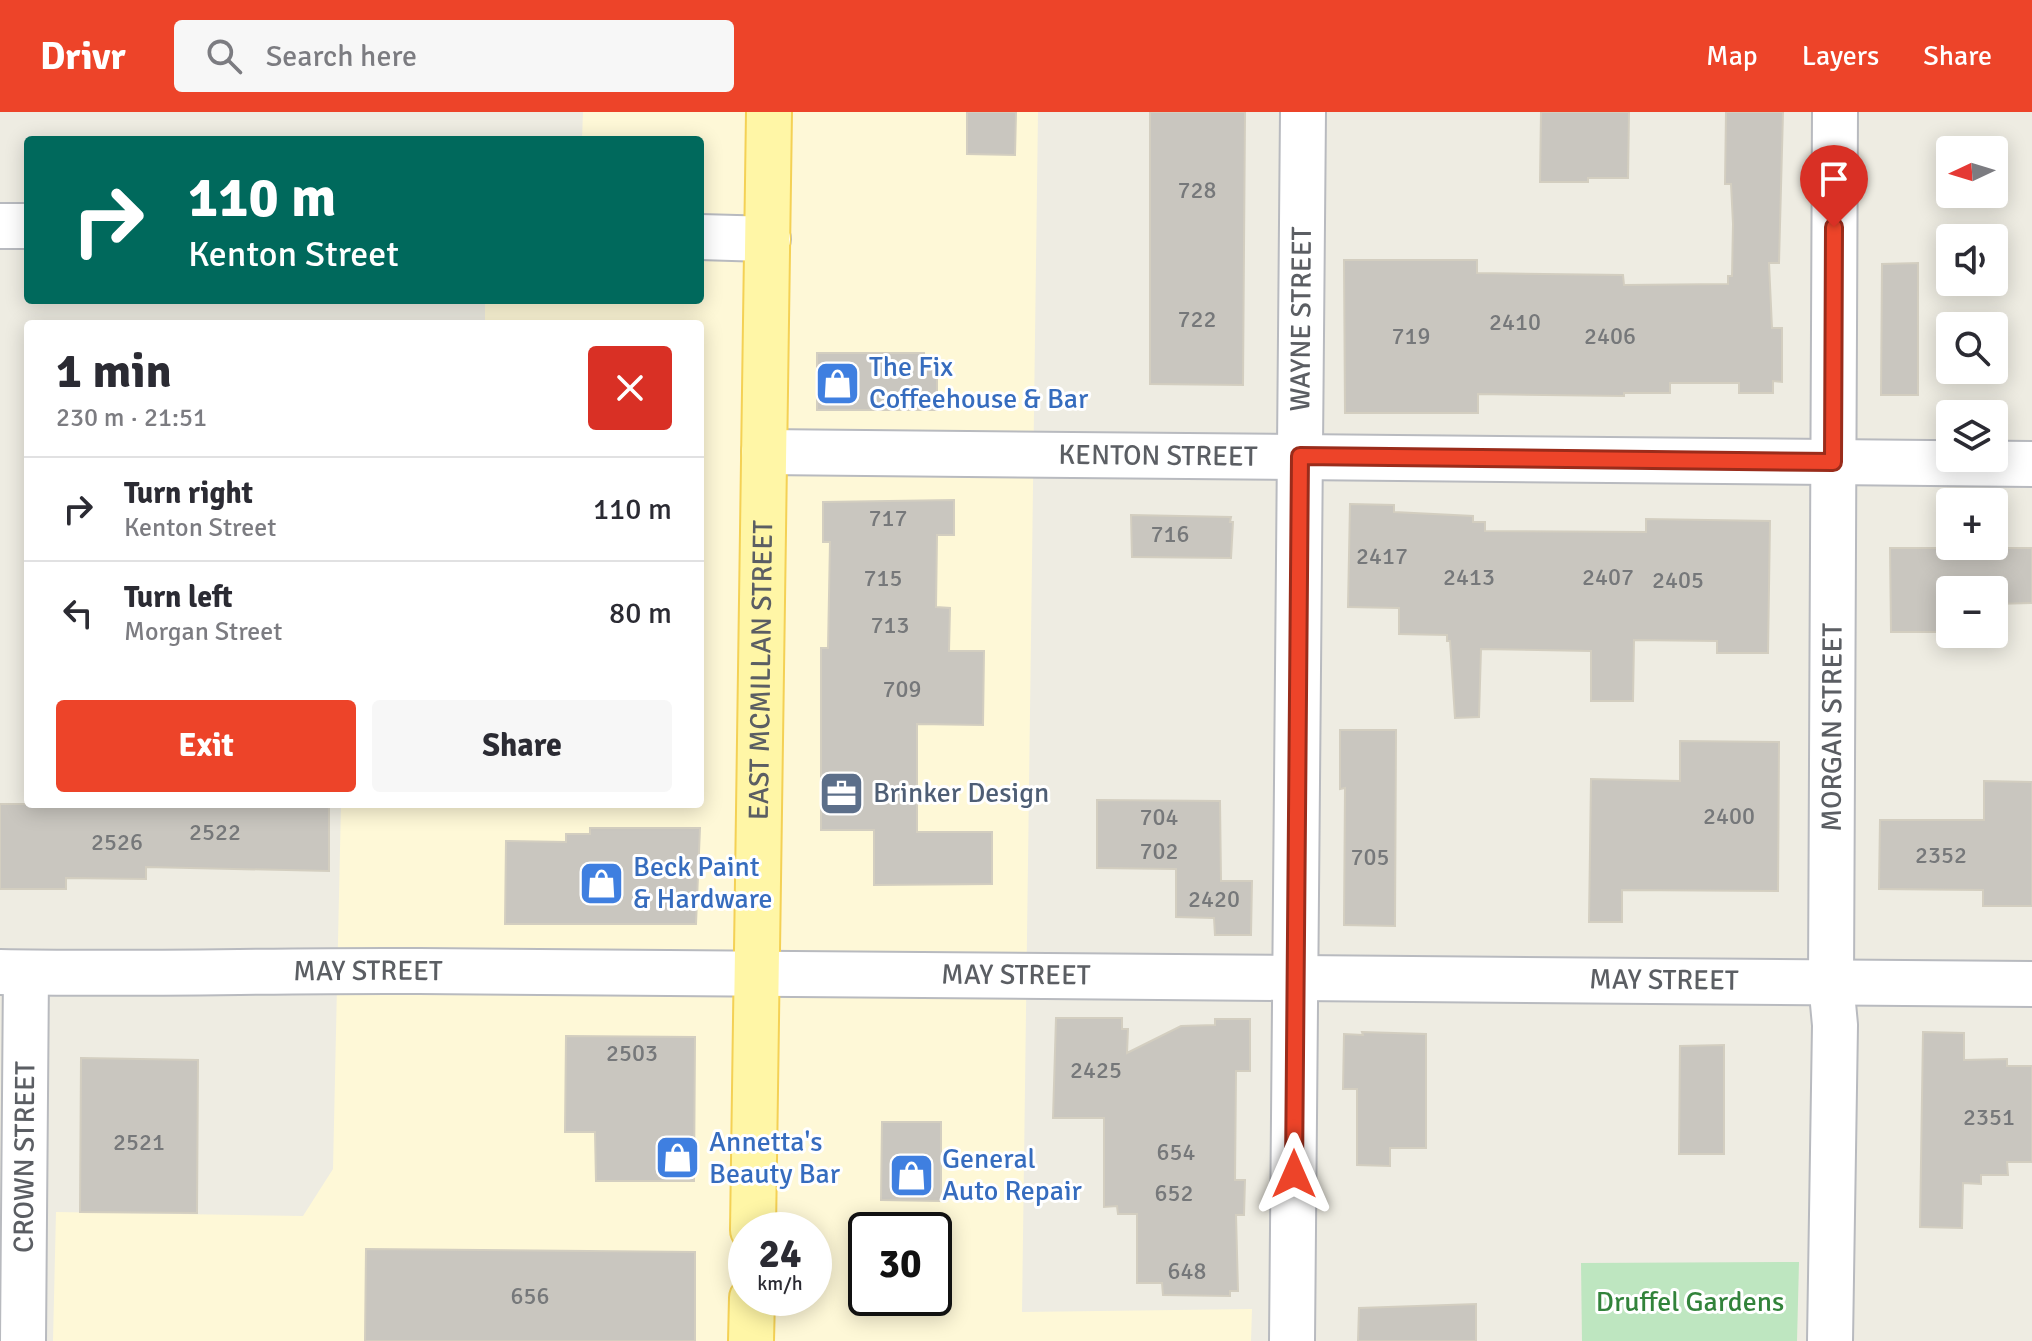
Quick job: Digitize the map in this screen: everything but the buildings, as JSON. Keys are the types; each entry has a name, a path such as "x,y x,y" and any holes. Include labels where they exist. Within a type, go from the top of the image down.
{"main road":[{"name":"EAST MCMILLAN STREET","path":"753,1212 769,112"},
{"path":"751,1341 752,1316"}],"street":[{"name":"WAYNE STREET","path":"1292,1341 1303,112"},
{"name":"MORGAN STREET","path":"1830,1341 1835,1025 1831,982 1835,112"},
{"path":"0,226 24,226"},
{"path":"704,237 768,239"},
{"name":"KENTON STREET","path":"764,452 2032,464"},
{"name":"MAY STREET","path":"13,972 1295,976 2032,984"},
{"name":"CROWN STREET","path":"13,972 23,1341"}],"shaded area":[{"path":"583,112 1038,112 1022,1312 1252,1309 1251,1341 53,1341 56,1212 303,1216 333,1169 341,808 704,808 704,320 485,320 485,304 704,304 704,136 582,136"}],"green space":[{"name":"Druffel Gardens","path":"1799,1262 1797,1341 1582,1341 1581,1263"}],"place":[{"name":"The Fix Coffeehouse & Bar","path":"838,383"},
{"name":"Brinker Design","path":"842,793"},
{"name":"Beck Paint & Hardware","path":"602,883"},
{"name":"Annetta's Beauty Bar","path":"678,1158"},
{"name":"General Auto Repair","path":"911,1175"}],"route":[{"path":"1294,1174 1300,456 1833,462 1834,227"}]}
